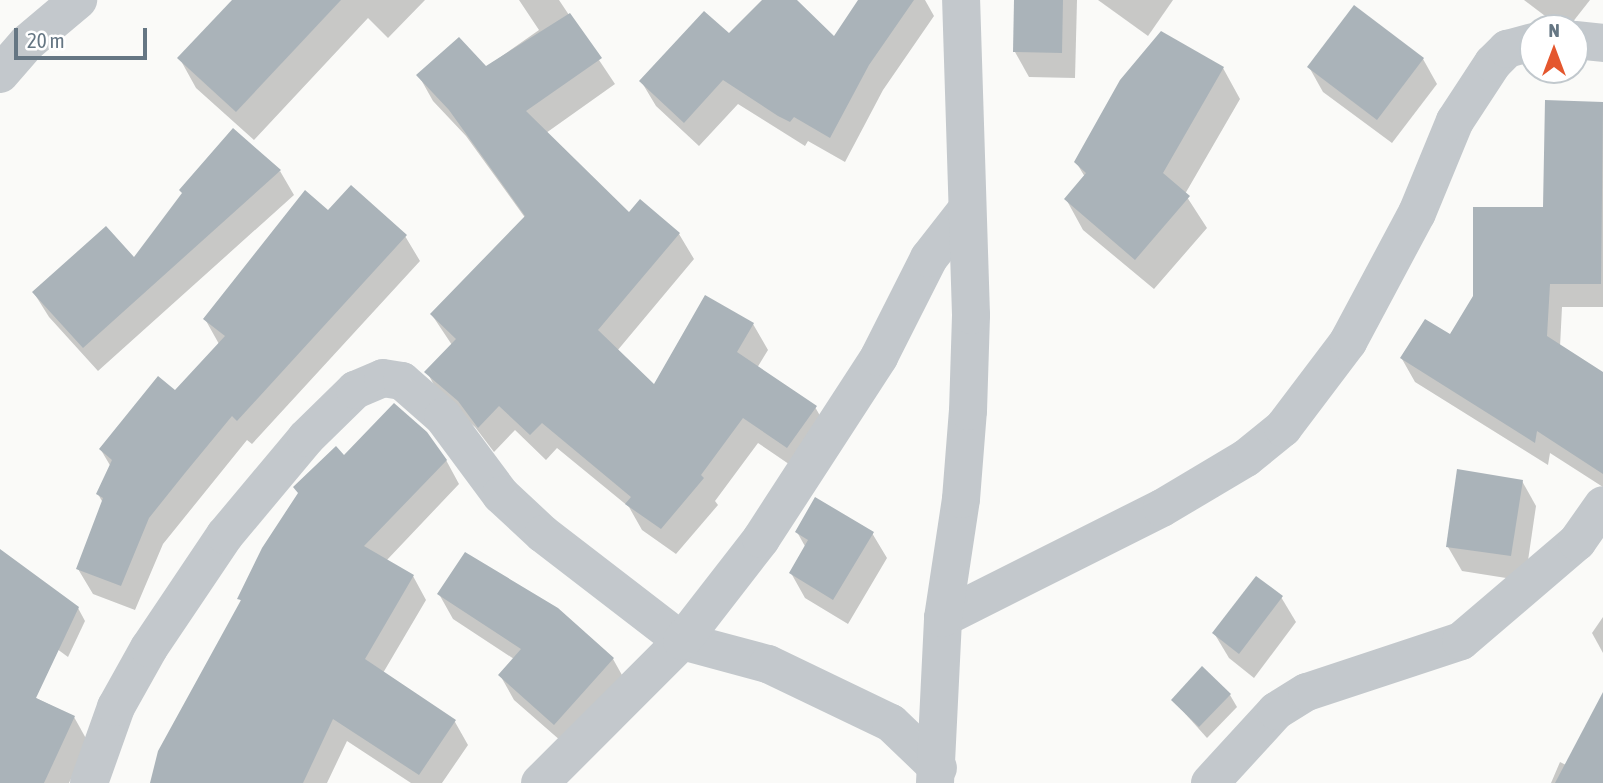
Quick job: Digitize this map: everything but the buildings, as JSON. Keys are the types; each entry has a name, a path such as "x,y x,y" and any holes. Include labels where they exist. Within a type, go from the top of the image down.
{"street":[{"path":"0,74 27,43 78,0"},
{"path":"937,775 943,618 961,499 968,411 971,315 965,212 961,0"},
{"path":"943,618 1174,502 1246,458 1283,428 1348,342 1417,213 1455,121 1493,63 1507,50 1519,46"},
{"path":"540,783 682,641 811,468 879,357 919,274 965,212"},
{"path":"89,783 116,707 149,648 225,535 306,438 371,379 392,378 411,387 458,432 512,506 682,641 768,664 891,723 937,775"},
{"path":"1210,783 1276,711 1307,691 1461,641 1577,542 1603,505"}]}
